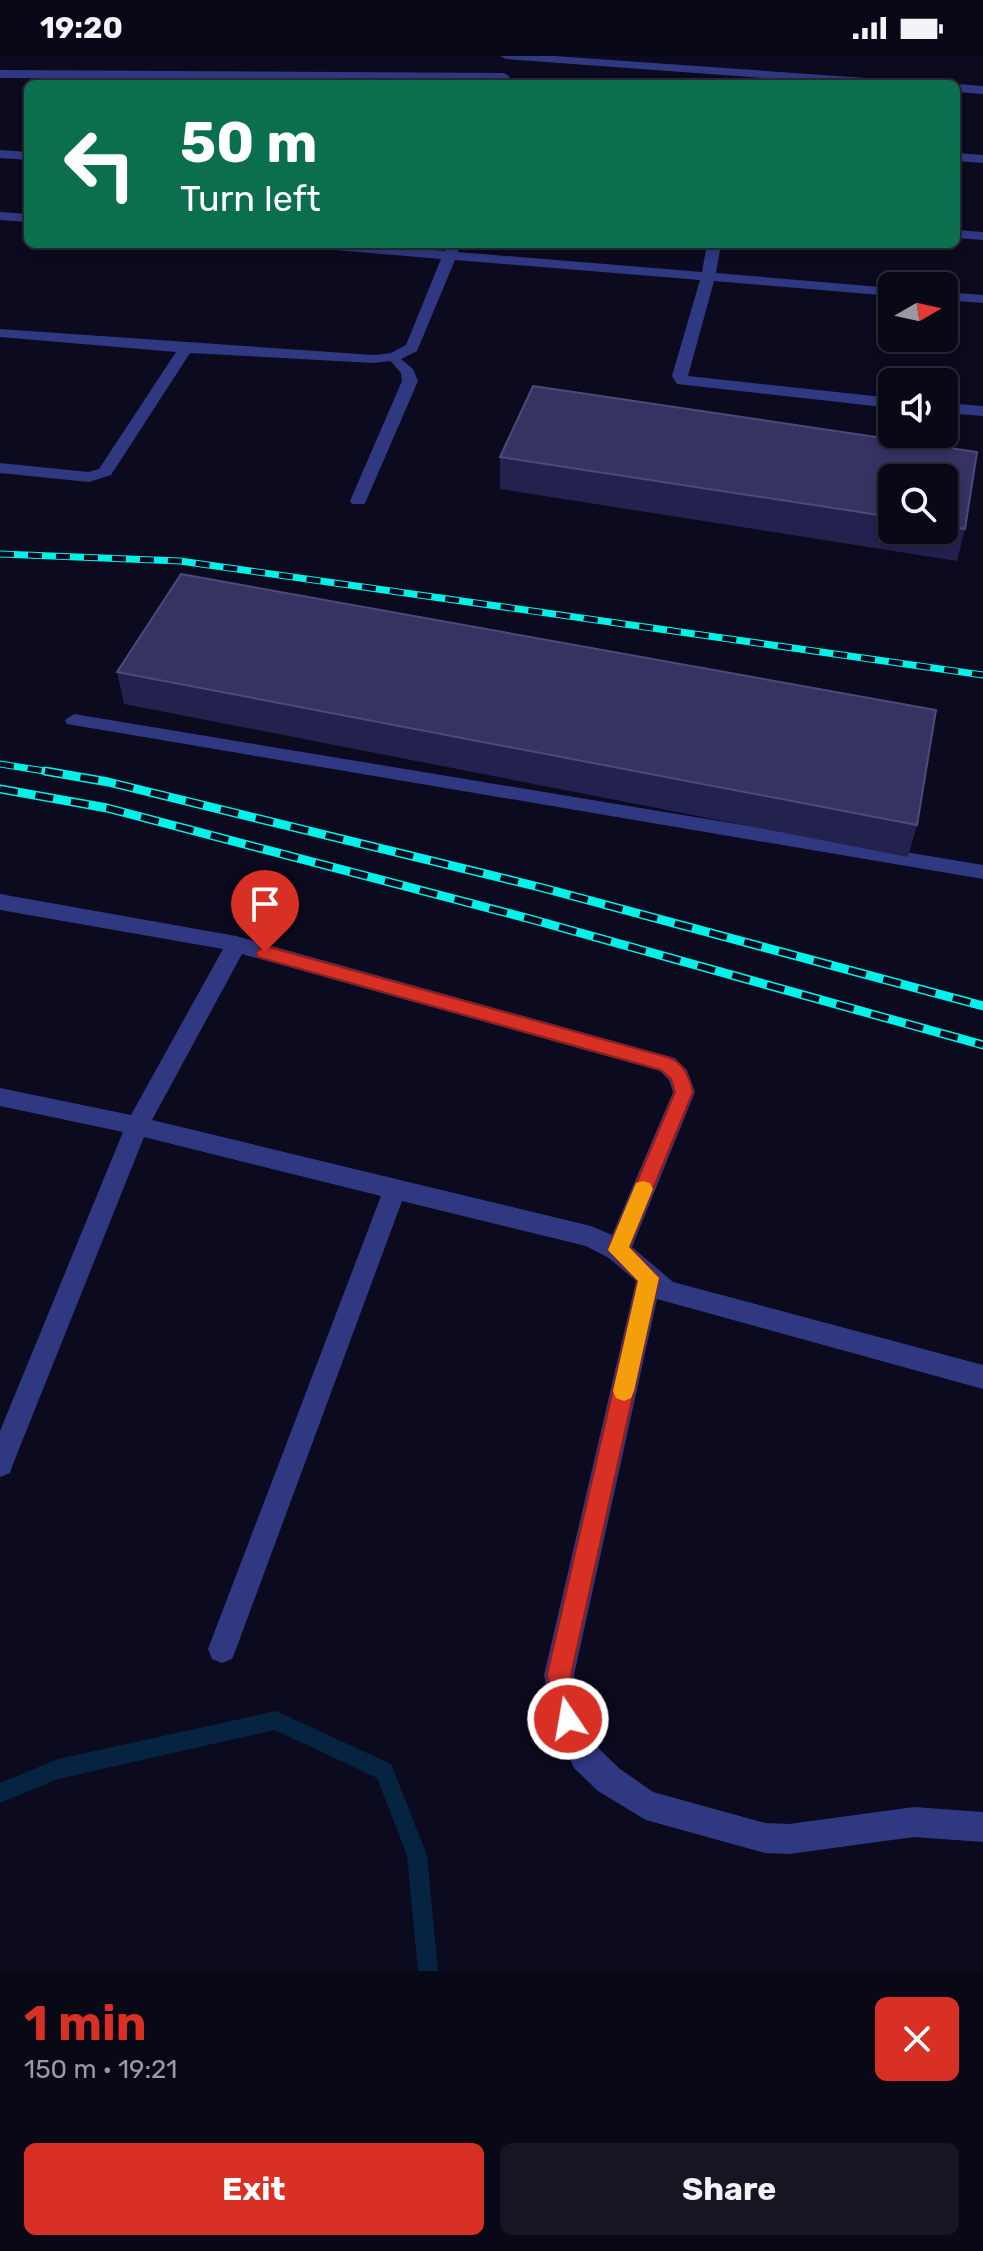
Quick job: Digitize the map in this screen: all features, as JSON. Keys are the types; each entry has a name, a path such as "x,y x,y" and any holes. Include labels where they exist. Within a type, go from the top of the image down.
{"street":[{"path":"504,80 506,56 839,80"},
{"path":"0,74 432,80"},
{"path":"960,88 983,90"},
{"path":"0,154 24,156"},
{"path":"960,157 983,159"},
{"path":"0,216 24,218"},
{"path":"960,234 983,236"},
{"path":"405,248 878,291"},
{"path":"713,248 680,376 686,384 878,402"},
{"path":"0,333 186,348 374,359 394,357 412,348 451,250"},
{"path":"958,297 983,299"},
{"path":"0,468 77,476 98,476 105,472 186,348"},
{"path":"358,501 410,381 408,372 394,357"},
{"path":"958,409 983,411"},
{"path":"74,720 983,872"},
{"path":"0,902 236,944 667,1064 679,1076 684,1092 618,1250"},
{"path":"0,1464 137,1126 236,944"},
{"path":"0,1097 137,1126 591,1237 618,1250 666,1291 983,1377"},
{"path":"222,1649 395,1189"},
{"path":"649,1278 559,1675 568,1719 585,1757 609,1780 646,1805 765,1838 789,1839 914,1822 983,1827"}],"building":[{"path":"533,386 878,437 878,448 950,448 977,452 965,529 958,528 958,464 878,464 878,515 500,457"},
{"path":"181,574 936,710 917,825 117,672"}],"waterway":[{"path":"0,1793 58,1769 276,1720 384,1771 417,1855 428,1971"}],"railway":[{"path":"0,554 180,561 983,675"},
{"path":"0,764 51,772"},
{"path":"45,771 51,772"},
{"path":"51,772 57,773"},
{"path":"51,772 108,782 543,888 983,1006"},
{"path":"0,789 107,808 534,920 983,1045"}],"slow traffic":[{"path":"624,1391 649,1278 618,1250 643,1189"}],"route":[{"path":"265,952 667,1064 679,1076 684,1092 618,1250 649,1278 559,1675 568,1719"}]}
